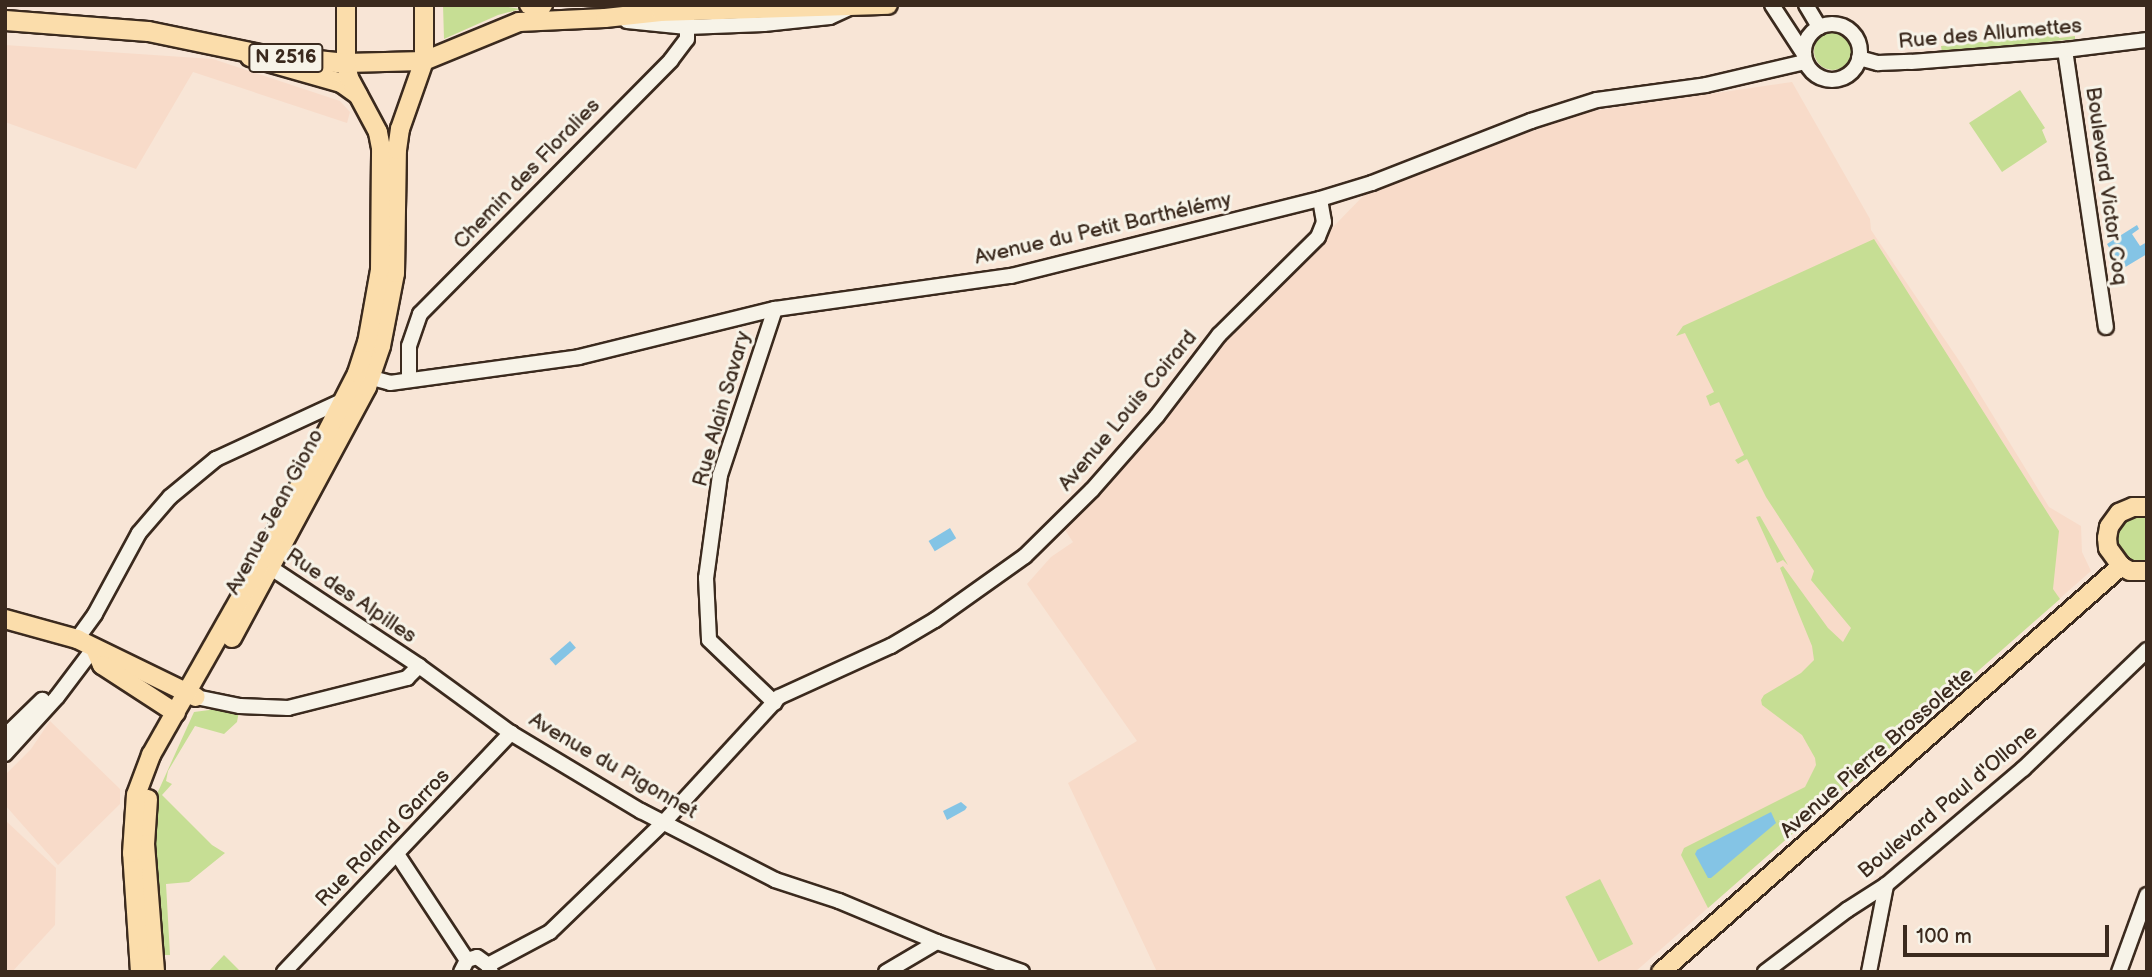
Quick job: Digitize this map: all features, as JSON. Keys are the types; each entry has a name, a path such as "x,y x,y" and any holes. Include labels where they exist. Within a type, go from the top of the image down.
{"highway":[{"name":"N 2516","path":"5,20 148,31 259,54 346,63"}],"main road":[{"path":"346,5 346,63 424,61 519,22 888,5"},
{"name":"Avenue Jean Giono","path":"155,972 141,881 148,800 159,762 191,696 267,565 381,346 395,273 398,136 424,61 424,5"},
{"path":"529,5 543,5"},
{"name":"N 2516","path":"226,46 272,66 341,83 358,95"},
{"name":"Avenue Jean Giono","path":"267,565 343,401 365,380 367,343 380,270 378,132 358,95 346,63"},
{"path":"2147,507 2127,509 2119,513 2109,527 2108,548 2120,566 2130,571 2147,571"},
{"name":"Avenue Pierre Brossolette","path":"1661,972 2073,611 2120,566"},
{"path":"5,619 77,639 191,696"},
{"path":"94,648 102,665 135,686 171,720"},
{"name":"Avenue Jean Giono","path":"140,972 141,881 136,795 151,755 171,720 191,696"}],"street":[{"path":"1772,5 1810,70 1827,80 1837,80 1856,64 1856,39 1849,31 1833,25 1819,27 1808,38 1805,58"},
{"path":"1806,5 1819,27"},
{"name":"Chemin des Floralies","path":"409,379 409,346 420,314 671,60 687,39 687,15"},
{"name":"Rue des Allumettes","path":"1856,64 2065,50 2147,40"},
{"name":"Boulevard Victor Coq","path":"2065,50 2106,327"},
{"name":"Avenue du Petit Barthélémy","path":"365,380 390,383 579,357 775,309 1011,276 1320,199 1372,183 1531,121 1597,100 1706,85 1805,58"},
{"name":"Avenue Louis Coirard","path":"489,968 550,932 663,822 779,697 891,646 934,620 1025,556 1092,490 1157,416 1219,335 1318,237 1324,222 1320,199"},
{"name":"Rue Alain Savary","path":"775,309 720,475 706,578 709,640 775,702"},
{"path":"77,639 95,614 139,533 170,497 216,459 343,401"},
{"path":"313,416 326,435"},
{"name":"Rue des Alpilles","path":"267,565 419,666"},
{"path":"5,754 94,648"},
{"name":"Boulevard Paul d'Ollone","path":"1765,972 1847,910 1886,885 2023,769 2147,650"},
{"path":"191,696 240,706 288,708 407,678 419,666"},
{"name":"Avenue du Pigonnet","path":"419,666 511,733 663,822 775,880 839,901 937,942 1022,972"},
{"path":"5,736 41,701 66,684"},
{"name":"Rue Roland Garros","path":"284,972 511,733"},
{"path":"397,854 464,966 477,957 489,968"},
{"path":"1869,972 1886,885"},
{"path":"2119,972 2147,895"},
{"path":"886,972 937,942"}],"shaded area":[{"path":"5,45 213,59 340,101 350,112 347,123 193,72 136,169 5,122"},
{"path":"1792,82 1870,219 1871,230 1962,365 2049,507 2081,526 2082,552 2091,571 1635,972 1157,972 1068,783 1137,741 1027,584 1051,557 1073,542 1063,527 1164,420 1229,334 1368,191 1585,112"},
{"path":"50,721 120,789 120,804 58,865 5,805 5,775 31,749"},
{"path":"5,820 56,868 55,925 12,972 5,972"}],"green space":[{"path":"443,5 494,5 521,9 498,15 444,39"},
{"path":"1833,32 1846,38 1852,51 1846,64 1833,70 1820,64 1814,51 1820,38"},
{"path":"2058,34 2059,38 2075,36 2075,39 1942,53 1941,46"},
{"path":"2020,90 2045,128 2042,130 2047,142 2002,172 1969,123"},
{"path":"1874,239 2059,531 2053,589 2060,599 1708,908 1681,855 1684,848 1805,787 1816,765 1802,735 1762,705 1761,700 1764,695 1801,673 1814,660 1812,646 1780,568 1783,566 1828,628 1843,642 1851,628 1811,580 1814,571 1766,497 1747,459 1738,464 1735,460 1744,455 1719,402 1710,406 1706,396 1714,392 1685,333 1676,336 1683,326"},
{"path":"2129,515 2147,515 2147,561 2125,558 2115,544 2117,527"},
{"path":"1760,516 1788,565 1783,560 1777,563 1756,517"},
{"path":"240,706 237,722 224,734 195,726 168,771 166,781 172,784 162,795 212,845 225,853 189,882 166,884 170,955 159,955 152,805 194,712"},
{"path":"1600,879 1633,944 1598,962 1565,897"},
{"path":"224,955 241,972 208,972"}],"water":[{"path":"2137,225 2139,229 2132,234 2140,246 2147,242 2147,254 2122,269 2107,244"},
{"path":"950,528 956,538 935,551 929,541"},
{"path":"570,641 576,648 556,666 550,659"},
{"path":"961,802 967,807 965,810 947,820 943,811"},
{"path":"1771,812 1776,823 1708,878 1695,854 1697,850"}]}
